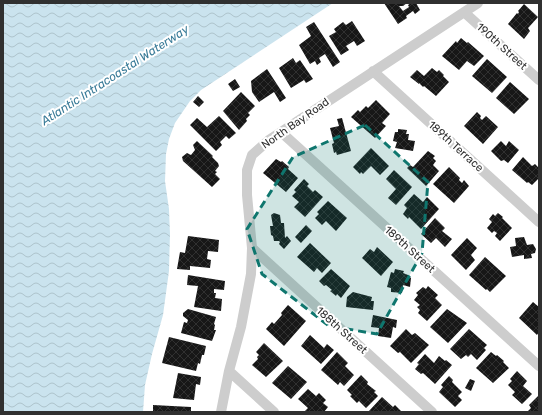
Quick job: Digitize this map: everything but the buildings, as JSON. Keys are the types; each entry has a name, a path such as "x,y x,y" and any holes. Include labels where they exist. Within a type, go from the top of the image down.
{"street":[{"name":"North Bay Road","path":"221,412 250,280 252,248 247,195 247,170 252,155 260,147 281,132 478,3"},
{"name":"190th Street","path":"464,12 539,80"},
{"name":"189th Terrace","path":"373,71 539,222"},
{"name":"189th Street","path":"281,132 539,366"},
{"name":"188th Street","path":"252,248 432,412"},
{"path":"229,371 274,412"}],"highlighted area":[{"path":"365,125 428,182 422,253 377,334 329,326 262,274 247,229 293,157"}],"water":[{"name":"Atlantic Intracoastal Waterway","path":"3,3 333,3 201,90 190,101 175,123 169,139 166,154 165,181 169,209 170,234 169,271 163,315 145,385 143,412 3,412"}]}
